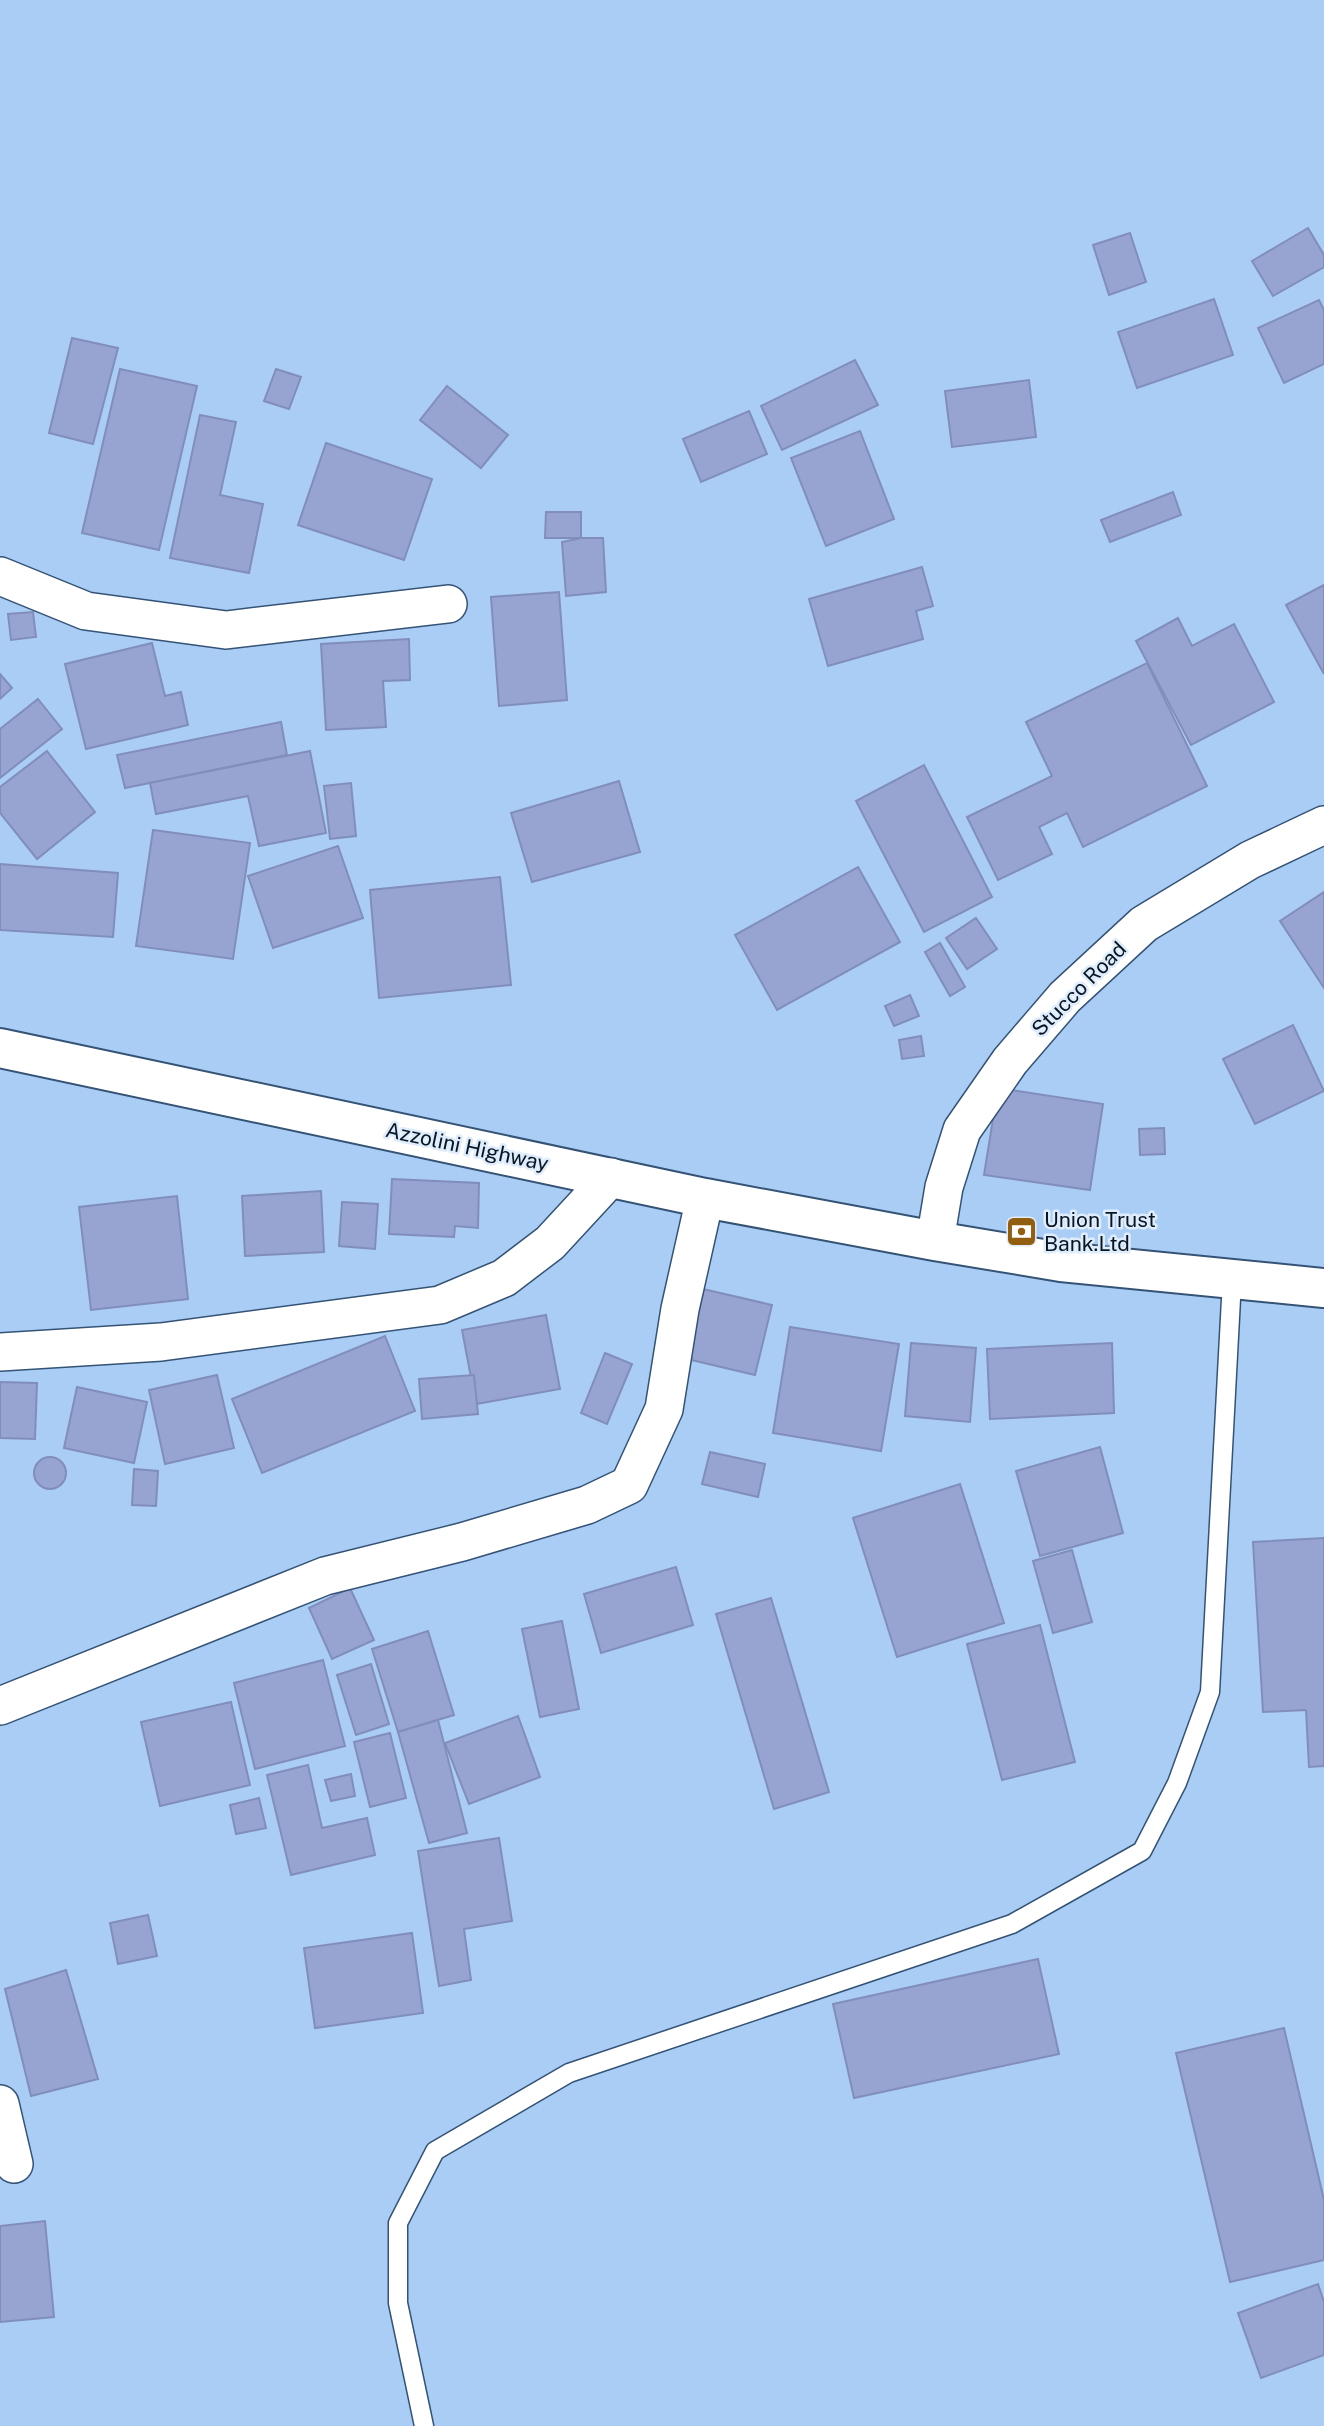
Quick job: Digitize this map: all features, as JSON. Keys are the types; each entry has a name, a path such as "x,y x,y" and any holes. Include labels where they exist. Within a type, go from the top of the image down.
{"main road":[{"name":"Azzolini Highway","path":"0,1048 705,1198 935,1241 1061,1262 1324,1288"}],"street":[{"path":"0,576 86,611 226,630 448,604"},
{"name":"Stucco Road","path":"935,1241 944,1187 962,1130 1010,1061 1065,997 1144,925 1250,860 1324,825"},
{"path":"0,1352 161,1342 440,1305 504,1278 550,1243 611,1177"},
{"path":"0,1706 325,1576 462,1542 562,1512 629,1485 664,1409 680,1309 705,1198"},
{"path":"0,2104 14,2164"}],"lane":[{"path":"424,2426 398,2303 398,2222 435,2151 569,2073 1012,1924 1142,1850 1177,1783 1210,1692 1232,1280"}],"building":[{"path":"1308,228 1324,255 1324,267 1273,296 1252,261"},
{"path":"1130,233 1146,282 1109,295 1093,245"},
{"path":"1214,299 1233,355 1137,388 1118,332"},
{"path":"1319,300 1324,310 1324,364 1284,383 1258,328"},
{"path":"72,338 118,348 93,444 49,433"},
{"path":"855,360 878,405 782,450 761,406"},
{"path":"120,369 197,386 159,550 82,533"},
{"path":"276,369 301,377 289,409 264,401"},
{"path":"1029,380 1036,437 952,447 945,391"},
{"path":"447,386 508,435 481,468 420,420"},
{"path":"749,411 767,454 701,482 683,439"},
{"path":"200,415 236,422 220,495 263,504 249,573 170,558"},
{"path":"860,431 894,519 826,546 791,458"},
{"path":"326,443 432,479 404,560 298,525"},
{"path":"1173,492 1181,515 1110,542 1101,520"},
{"path":"546,512 581,512 581,538 545,538"},
{"path":"581,538 603,538 606,592 566,596 562,542"},
{"path":"922,567 933,606 916,611 923,639 828,666 809,599"},
{"path":"1324,585 1324,674 1286,605"},
{"path":"559,592 567,700 499,706 491,597"},
{"path":"33,612 36,637 11,640 8,614"},
{"path":"1178,618 1192,646 1234,624 1274,702 1191,745 1136,641"},
{"path":"409,639 410,680 383,681 386,727 326,730 321,644"},
{"path":"152,643 165,696 181,692 188,725 86,749 65,664"},
{"path":"1147,663 1207,786 1083,847 1067,813 1039,827 1052,854 998,880 967,817 1052,776 1026,722"},
{"path":"0,674 12,688 0,699"},
{"path":"38,699 62,729 0,778 0,729"},
{"path":"281,722 287,755 125,788 117,755"},
{"path":"47,751 95,812 37,859 0,813 0,787"},
{"path":"310,751 326,833 259,846 248,796 156,814 150,783"},
{"path":"924,765 992,897 924,932 856,801"},
{"path":"619,781 640,852 532,882 511,813"},
{"path":"351,783 356,836 330,839 324,786"},
{"path":"153,830 250,843 233,959 136,946"},
{"path":"338,846 363,918 273,948 248,876"},
{"path":"0,864 118,873 113,937 0,930"},
{"path":"858,867 900,942 777,1010 735,935"},
{"path":"500,877 511,985 379,998 370,890"},
{"path":"1324,892 1324,988 1280,921"},
{"path":"976,918 997,949 967,969 946,938"},
{"path":"940,943 965,987 950,996 925,952"},
{"path":"910,995 919,1016 894,1026 885,1006"},
{"path":"1293,1025 1324,1091 1255,1124 1223,1059"},
{"path":"921,1036 924,1056 902,1059 899,1040"},
{"path":"998,1088 1103,1104 1090,1190 984,1175"},
{"path":"1164,1128 1165,1154 1140,1155 1139,1129"},
{"path":"392,1179 479,1183 478,1228 455,1226 454,1237 389,1234"},
{"path":"321,1191 324,1252 245,1256 242,1196"},
{"path":"177,1196 188,1299 91,1310 79,1207"},
{"path":"342,1202 378,1204 375,1249 339,1246"},
{"path":"703,1289 772,1305 755,1375 687,1359"},
{"path":"546,1315 560,1389 476,1404 462,1330"},
{"path":"790,1327 899,1344 881,1451 773,1433"},
{"path":"385,1336 415,1411 262,1473 232,1399"},
{"path":"911,1343 976,1348 970,1422 905,1416"},
{"path":"1112,1343 1114,1413 990,1419 987,1349"},
{"path":"605,1353 632,1364 607,1424 581,1413"},
{"path":"217,1375 234,1448 165,1464 149,1390"},
{"path":"474,1375 478,1414 422,1419 419,1379"},
{"path":"0,1382 37,1383 35,1439 0,1438"},
{"path":"77,1387 147,1402 134,1463 64,1448"},
{"path":"1100,1447 1123,1533 1040,1556 1016,1471"},
{"path":"710,1452 765,1464 758,1497 702,1484"},
{"path":"50,1457 61,1462 66,1473 61,1484 50,1489 39,1484 34,1473 39,1462"},
{"path":"134,1469 158,1471 156,1506 132,1505"},
{"path":"960,1484 1004,1623 897,1657 853,1518"},
{"path":"1324,1538 1324,1766 1309,1767 1306,1710 1263,1712 1253,1542"},
{"path":"1072,1550 1092,1622 1053,1633 1033,1561"},
{"path":"676,1567 693,1625 601,1653 584,1594"},
{"path":"350,1588 374,1640 332,1659 309,1608"},
{"path":"771,1598 829,1792 774,1809 716,1614"},
{"path":"562,1621 579,1709 540,1717 522,1629"},
{"path":"1040,1625 1075,1762 1002,1780 967,1644"},
{"path":"428,1631 454,1715 398,1732 372,1649"},
{"path":"323,1660 345,1746 255,1769 234,1683"},
{"path":"371,1664 389,1724 356,1735 337,1675"},
{"path":"231,1702 250,1785 160,1806 141,1722"},
{"path":"518,1716 540,1777 469,1804 445,1743"},
{"path":"438,1720 467,1833 429,1843 398,1732"},
{"path":"390,1733 406,1798 370,1807 354,1742"},
{"path":"308,1765 322,1828 367,1818 375,1855 291,1875 267,1775"},
{"path":"351,1774 355,1796 331,1801 325,1780"},
{"path":"259,1798 266,1828 236,1834 230,1805"},
{"path":"499,1838 512,1921 464,1929 471,1980 439,1986 418,1851"},
{"path":"148,1915 157,1956 118,1964 110,1923"},
{"path":"412,1933 423,2013 315,2028 304,1948"},
{"path":"1038,1959 1059,2054 854,2098 833,2004"},
{"path":"66,1970 98,2079 31,2096 5,1989"},
{"path":"1284,2028 1324,2200 1324,2260 1230,2282 1176,2053"},
{"path":"45,2221 54,2317 0,2322 0,2226"},
{"path":"1318,2284 1324,2302 1324,2355 1261,2378 1238,2313"}],"place":[{"name":"Union Trust Bank.Ltd","path":"1021,1232"}]}
